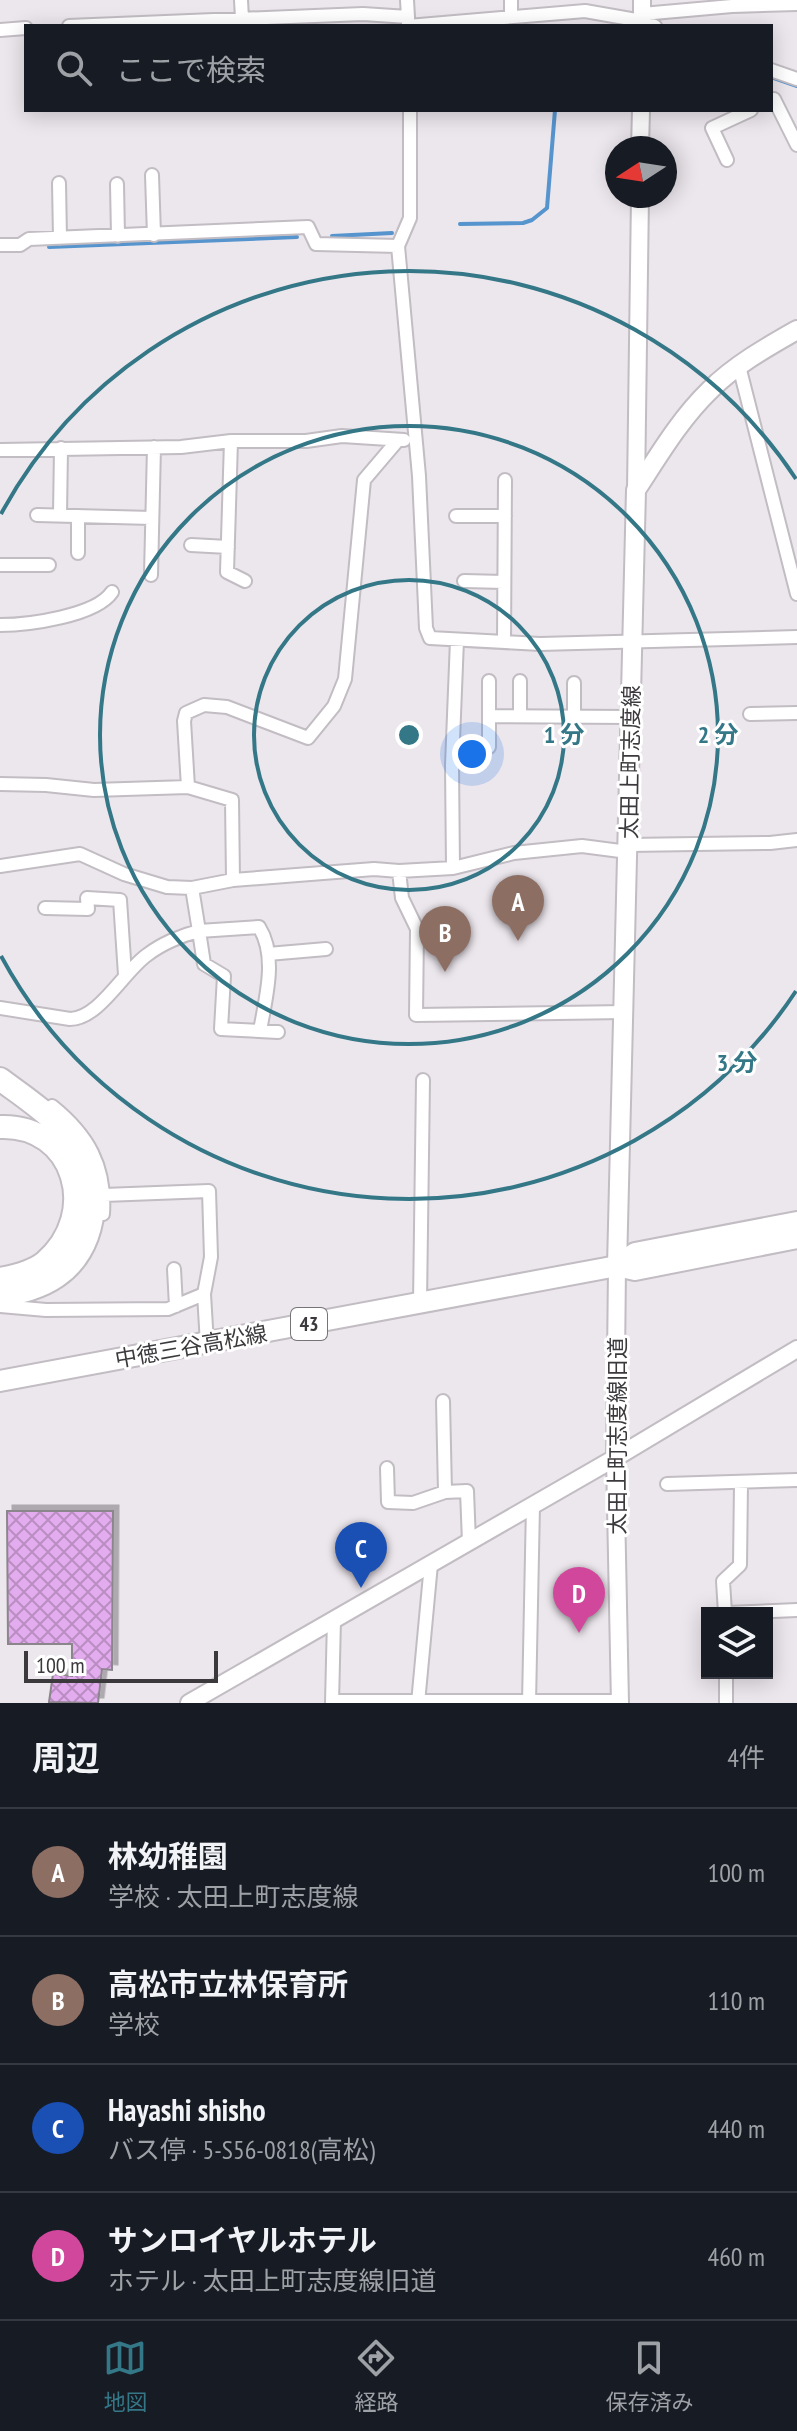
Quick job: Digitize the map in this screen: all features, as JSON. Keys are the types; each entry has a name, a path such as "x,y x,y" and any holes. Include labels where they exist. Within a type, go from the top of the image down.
{"highway":[{"path":"0,1079 59,1127 81,1155 93,1190 92,1223 81,1252 59,1275 2,1303"},
{"path":"0,1127 24,1128 45,1137 66,1161 76,1190 76,1217 64,1243 43,1263 21,1275 0,1279"}],"main road":[{"path":"636,490 686,415 711,388 739,366 797,330"},
{"name":"太田上町志度線","path":"617,1266 636,490"},
{"name":"中徳三谷高松線","path":"617,1266 635,1253 797,1222"},
{"name":"中徳三谷高松線","path":"0,1381 617,1266 635,1270 797,1238"}],"street":[{"path":"241,0 242,19"},
{"path":"337,0 337,15"},
{"path":"407,0 408,22"},
{"path":"511,0 511,16"},
{"path":"118,24 337,15 408,22 585,11 644,17 732,6 797,4"},
{"path":"559,24 560,12"},
{"path":"0,30 24,28"},
{"path":"773,71 797,79"},
{"path":"773,100 797,145"},
{"path":"410,112 410,218 398,246 415,441 426,628 430,638 632,643 797,637"},
{"path":"640,136 641,112"},
{"path":"724,116 712,128 727,160"},
{"path":"152,175 154,235"},
{"path":"59,183 60,238"},
{"path":"117,184 118,236"},
{"path":"636,490 640,208"},
{"path":"0,245 20,245 29,239 308,227 316,244 398,246"},
{"path":"739,366 797,594"},
{"path":"0,450 181,447 231,441 306,441 342,436 415,441"},
{"path":"188,787 186,713 204,705 227,707 308,738 334,706 345,679 364,480 398,440"},
{"path":"231,441 227,572 245,581"},
{"path":"151,575 154,447"},
{"path":"60,515 61,448"},
{"path":"504,642 505,480"},
{"path":"37,515 152,518"},
{"path":"78,516 78,553"},
{"path":"456,516 505,516"},
{"path":"191,545 228,547"},
{"path":"0,565 49,565"},
{"path":"464,581 504,582"},
{"path":"0,625 17,625 89,610 108,599 112,592"},
{"path":"453,868 452,765 457,640"},
{"path":"489,681 489,747"},
{"path":"520,681 520,716"},
{"path":"574,683 574,717"},
{"path":"750,714 797,713"},
{"path":"489,716 631,717"},
{"path":"0,784 94,790 188,787 232,800 233,880"},
{"path":"0,866 80,854 155,884 192,888 233,880 374,869 453,868 530,851 582,846 628,848 797,840"},
{"path":"399,871 402,898 417,929 416,1015 625,1012"},
{"path":"192,888 204,964 224,976 221,1029 278,1032"},
{"path":"45,908 88,909 87,898 120,900 125,975"},
{"path":"0,1008 80,1019 93,1011 147,954 187,933 259,927 268,954 268,983 260,1031"},
{"path":"268,954 326,949"},
{"path":"0,1066 72,1122 88,1143 100,1169 104,1195 103,1215 94,1241 72,1273 54,1287 2,1303"},
{"path":"420,1303 423,1080"},
{"path":"104,1195 209,1191 211,1257 204,1294 207,1344"},
{"name":"太田上町志度線旧道","path":"617,1266 615,1458 620,1702"},
{"path":"174,1269 176,1306"},
{"path":"2,1303 46,1310 168,1309 204,1294"},
{"path":"189,1703 615,1458 797,1349"},
{"path":"443,1401 445,1492"},
{"path":"387,1468 388,1502 413,1503 445,1492 467,1491 469,1542"},
{"path":"667,1484 797,1480"},
{"path":"725,1607 723,1581 740,1565 741,1484"},
{"path":"529,1702 533,1505"},
{"path":"418,1701 431,1564"},
{"path":"773,1611 797,1610"},
{"path":"334,1619 332,1702 620,1702"},
{"path":"726,1679 726,1703"}],"building":[{"path":"7,1511 113,1511 112,1670 102,1669 98,1703 49,1702 53,1674 72,1676 72,1644 8,1644"}],"waterway":[{"path":"773,78 797,86"},
{"path":"460,224 523,223 547,208 555,112"},
{"path":"332,236 392,233"},
{"path":"49,247 297,237"}],"place":[{"name":"林幼稚園","path":"518,941"},
{"name":"高松市立林保育所","path":"445,972"},
{"name":"Hayashi shisho","path":"361,1588"},
{"name":"サンロイヤルホテル","path":"579,1633"}]}
